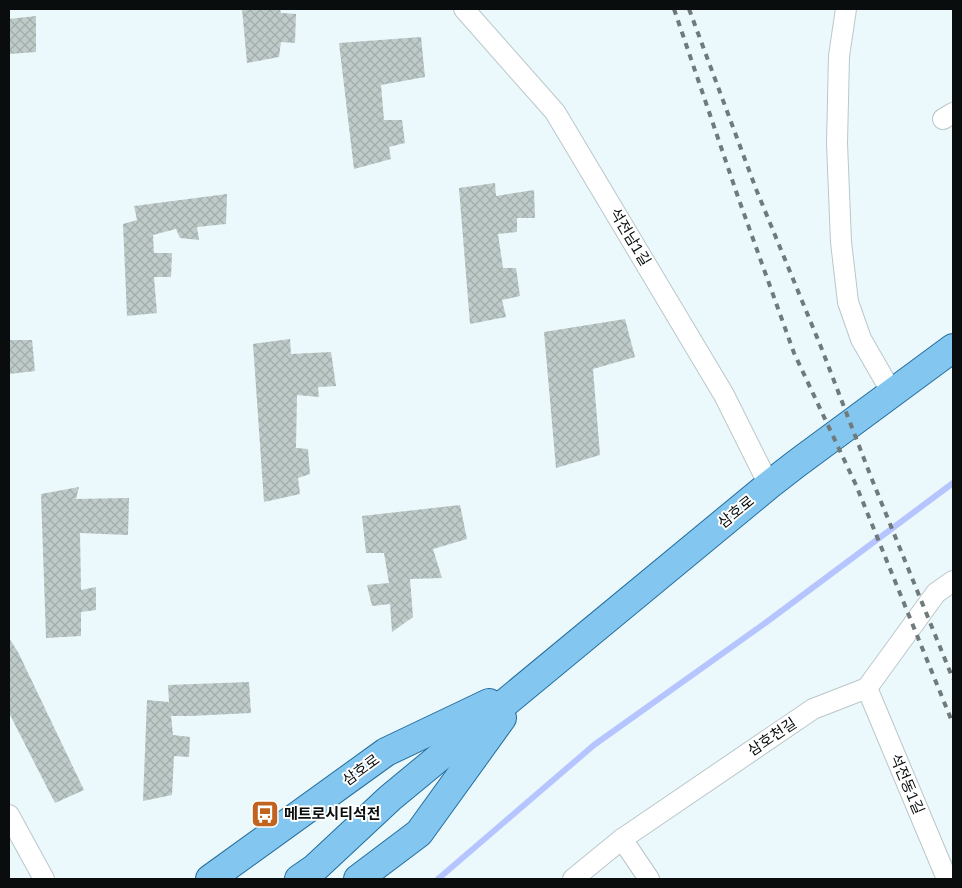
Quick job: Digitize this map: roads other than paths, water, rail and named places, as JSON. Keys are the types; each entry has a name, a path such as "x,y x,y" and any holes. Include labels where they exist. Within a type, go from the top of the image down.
{"main road":[{"name":"삼호로","path":"299,879 315,868 390,798 769,485 953,348"},
{"name":"삼호로","path":"210,879 386,752 526,685"},
{"name":"삼호로","path":"358,879 419,833 526,685"}],"street":[{"name":"석전남1길","path":"464,9 555,112 724,396 769,485"},
{"path":"846,9 838,56 837,143 841,242 848,302 861,339 892,393"},
{"path":"867,688 936,593 953,581"},
{"name":"삼호천길","path":"573,879 622,839 813,709 867,688"},
{"name":"석전동1길","path":"867,688 947,879"},
{"path":"9,815 44,879"},
{"path":"622,839 649,879"}],"waterway":[{"path":"438,879 594,745 768,621 953,483"}],"railway":[{"path":"674,9 794,353 856,485 953,724"},
{"path":"689,9 756,189 953,679"}],"place":[{"name":"메트로시티석전","path":"265,814"}]}
